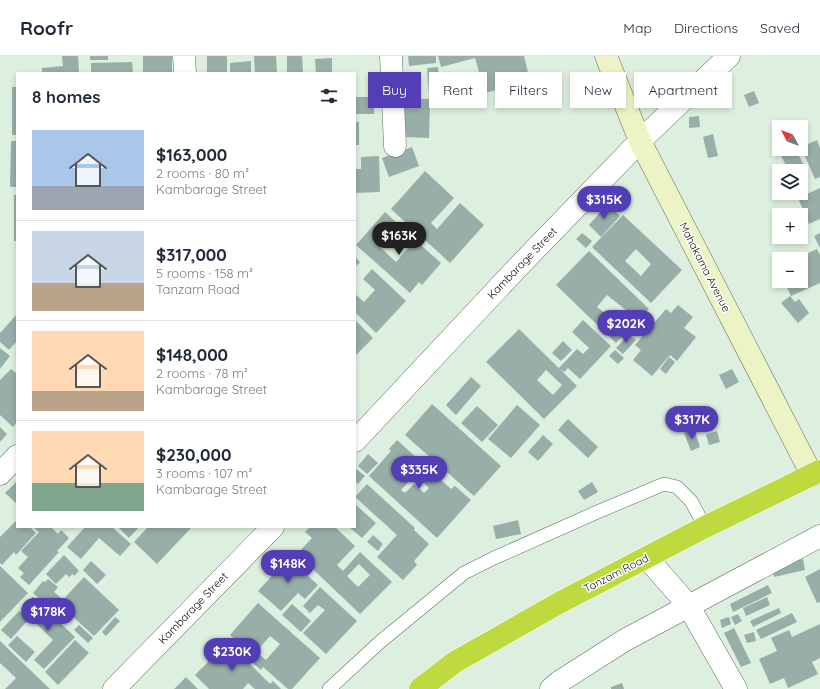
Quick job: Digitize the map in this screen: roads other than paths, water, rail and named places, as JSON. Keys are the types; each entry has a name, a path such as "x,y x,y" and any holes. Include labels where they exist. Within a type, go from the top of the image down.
{"highway":[{"name":"Tanzam Road","path":"420,689 455,662 559,602 705,527 816,473"}],"street":[{"path":"184,56 185,72"},
{"path":"391,56 395,146"},
{"name":"Mahakama Avenue","path":"606,56 640,141 816,473"},
{"name":"Kambarage Street","path":"356,440 518,267 640,141 729,56"},
{"path":"0,474 16,457"},
{"name":"Kambarage Street","path":"114,689 272,528"},
{"path":"551,689 559,682 625,640 688,605 818,541"},
{"path":"647,558 688,605 736,689"}],"lane":[{"path":"328,689 380,642 464,573 595,512 664,484 677,487 691,501 705,527"}]}
